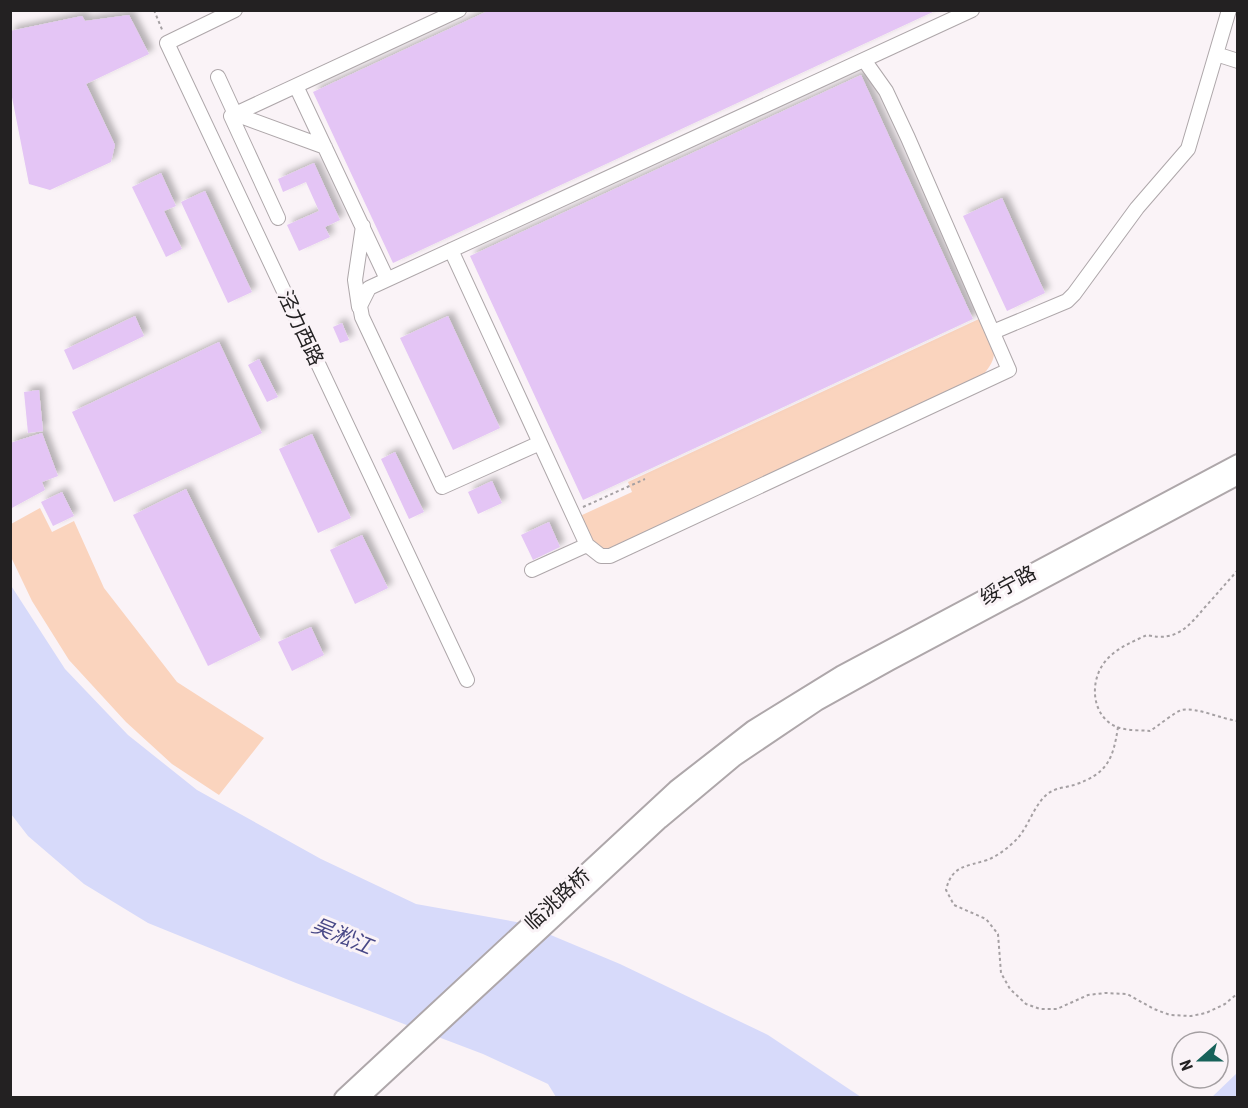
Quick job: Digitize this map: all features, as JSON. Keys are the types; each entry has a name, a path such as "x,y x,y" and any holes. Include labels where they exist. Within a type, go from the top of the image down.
{"main road":[{"name":"绥宁路","path":"784,716 884,651 1238,463"},
{"name":"绥宁路","path":"784,716 1238,477"},
{"name":"临洮路桥","path":"343,1098 676,789 727,748 784,716"},
{"name":"临洮路桥","path":"360,1098 684,798 784,716"}],"street":[{"path":"167,43 235,10"},
{"path":"278,218 231,116 459,10"},
{"path":"362,317 360,306 369,288 972,10"},
{"path":"993,332 1067,300 1074,294 1137,208 1188,149 1229,10"},
{"name":"泾力西路","path":"167,43 466,680"},
{"path":"1216,54 1238,62"},
{"path":"451,250 587,545 601,556 610,556 1009,370 931,188 886,92 864,60"},
{"path":"219,76 235,114 325,147"},
{"path":"296,86 387,279"},
{"path":"363,226 355,280 362,317 442,487 540,443"},
{"path":"532,570 587,545"}],"path":[{"path":"154,10 167,43"},
{"path":"572,512 645,479"},
{"path":"1238,570 1186,629 1159,638 1147,634 1119,648 1105,662 1096,677 1095,689 1097,707 1104,718 1118,727 1150,731 1181,710 1194,710 1222,719 1238,721"},
{"path":"1118,727 1115,748 1107,766 1094,777 1052,791 1040,801 1029,824 1017,839 989,860 963,866 949,878 946,890 954,905 986,920 998,934 1001,973 1010,990 1026,1004 1040,1009 1057,1009 1088,995 1127,994 1154,1010 1170,1015 1191,1016 1206,1013 1225,1004 1238,993"}],"shaded area":[{"path":"979,319 991,342 994,354 993,361 982,376 609,550 598,546 590,538 580,516 632,492 628,482"},
{"path":"40,508 52,532 74,521 104,588 177,682 264,738 219,795 172,764 126,722 69,660 32,601 11,557 11,524"}],"water":[{"name":"吴淞江","path":"10,584 65,669 128,735 197,790 321,859 416,904 522,923 620,964 768,1035 861,1097 556,1097 548,1084 483,1054 296,983 148,923 84,884 28,836 11,814"},
{"path":"1237,1073 1237,1097 1212,1097 1219,1090 1230,1090 1230,1080"}],"building":[{"path":"490,10 937,10 393,263 313,92"},
{"path":"129,15 149,54 86,84 115,145 111,162 50,190 29,184 10,87 10,31 82,16 85,21"},
{"path":"861,75 973,319 583,500 470,256"},
{"path":"314,163 340,220 325,227 330,237 299,251 287,225 319,211 306,182 283,192 278,179"},
{"path":"161,173 176,206 164,211 182,249 166,257 132,187"},
{"path":"205,191 252,292 228,303 181,202"},
{"path":"1002,198 1045,293 1007,311 963,216"},
{"path":"135,316 144,336 73,370 64,350"},
{"path":"448,316 500,428 453,450 400,338"},
{"path":"342,323 349,340 340,343 333,327"},
{"path":"219,342 262,433 114,502 72,412"},
{"path":"259,359 278,397 267,402 248,365"},
{"path":"39,390 43,431 28,433 24,392"},
{"path":"42,433 58,476 42,482 45,490 10,509 10,443"},
{"path":"312,434 351,518 318,533 279,449"},
{"path":"395,452 424,512 409,519 381,459"},
{"path":"492,481 502,503 478,514 468,492"},
{"path":"186,489 261,640 208,666 133,515"},
{"path":"62,492 74,516 53,526 41,502"},
{"path":"549,522 560,547 533,560 521,535"},
{"path":"362,535 388,588 355,604 330,550"},
{"path":"311,627 324,655 292,671 278,642"}]}
